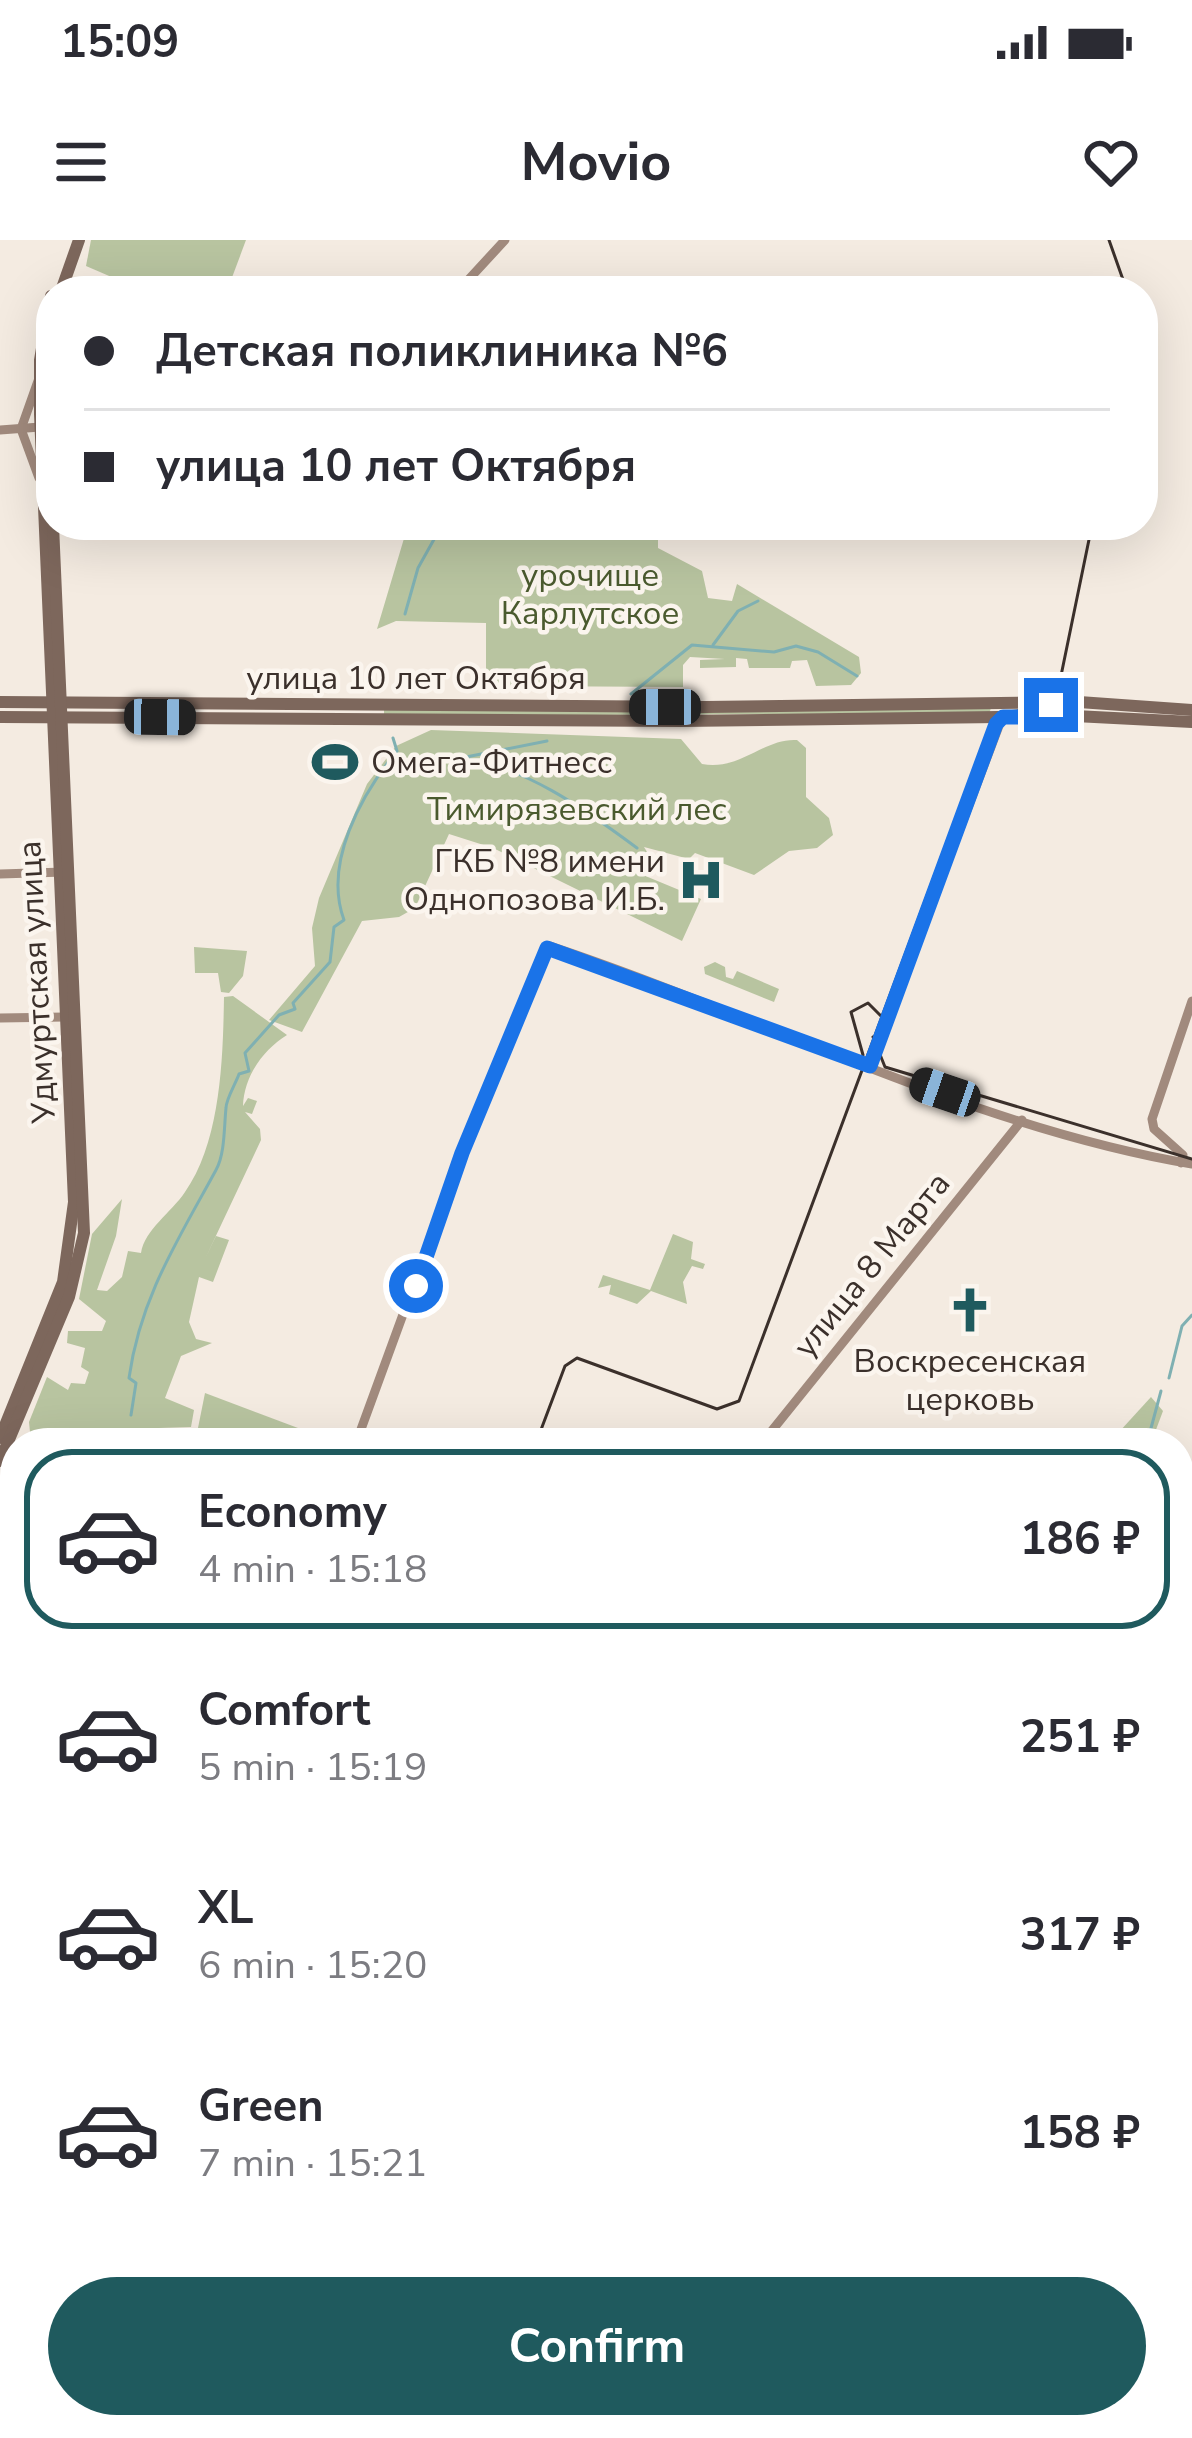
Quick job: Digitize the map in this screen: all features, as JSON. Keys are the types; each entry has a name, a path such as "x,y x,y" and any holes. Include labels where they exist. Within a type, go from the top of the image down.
{"main road":[{"name":"Удмуртская улица","path":"61,276 75,240"},
{"name":"Удмуртская улица","path":"50,540 57,701"},
{"name":"Удмуртская улица","path":"18,1406 69,1297 84,1233 57,717 53,540"},
{"path":"1034,703 1054,682 1075,702"},
{"name":"улица 10 лет Октября","path":"0,702 364,712"},
{"name":"улица 10 лет Октября","path":"382,712 1075,702 1089,709 1192,722"},
{"path":"1042,717 1052,703"},
{"name":"улица 10 лет Октября","path":"0,717 364,712 1042,717 1089,709 1192,710"},
{"name":"Удмуртская улица","path":"10,1428 71,1249 74,1202 65,896"}],"street":[{"path":"472,276 505,240"},
{"path":"21,428 36,396"},
{"path":"0,430 36,427"},
{"path":"21,428 36,460"},
{"path":"870,1066 996,724 1003,717"},
{"path":"0,874 64,872"},
{"path":"361,1428 462,1153 547,948 1009,1115 1021,1125 1186,1163"},
{"path":"1186,1163 1183,1154 1154,1129 1151,1119 1192,1001"},
{"path":"0,1018 65,1017"},
{"name":"улица 8 Марта","path":"774,1428 1021,1125"}],"green space":[{"path":"91,240 246,240 233,276 109,276 86,266"},
{"name":"урочище Карлутское","path":"404,540 658,540 658,548 702,571 708,598 732,601 737,584 859,657 861,673 851,685 816,686 807,660 792,661 790,668 749,668 747,659 736,658 736,667 700,668 700,660 725,659 690,657 683,665 683,687 486,686 486,623 396,621 377,629"},
{"path":"992,706 989,713 384,716 384,709"},
{"name":"Тимирязевский лес","path":"431,730 681,739 702,764 716,765 797,740 806,748 806,797 829,818 833,835 817,848 789,851 754,875 695,853 689,859 644,847 649,855 643,875 701,899 682,941 493,848 449,834 415,908 399,917 362,921 302,1032 269,1020 315,966 312,928 319,898 367,784 396,746"},
{"path":"194,947 247,951 243,976 229,993 221,992 218,973 195,973"},
{"path":"715,962 725,967 726,977 733,979 737,971 779,989 774,1002 705,974 704,967"},
{"path":"233,996 287,1035 263,1056 247,1084 243,1106 248,1098 257,1101 252,1114 245,1112 260,1129 261,1140 205,1259 216,1236 229,1240 213,1282 199,1277 189,1322 196,1339 212,1343 181,1356 165,1398 194,1410 191,1427 30,1428 47,1377 68,1390 71,1383 85,1384 89,1372 81,1367 85,1348 67,1343 68,1331 102,1331 106,1321 79,1299 92,1234 122,1199 116,1236 97,1290 107,1291 122,1277 128,1251 141,1253 148,1236 197,1171 218,1098 224,997"},
{"path":"673,1234 693,1242 691,1259 705,1264 703,1269 692,1266 683,1282 687,1304 651,1291 637,1304 609,1294 611,1285 598,1288 603,1275 650,1290"},
{"path":"205,1393 298,1428 198,1428"},
{"path":"1151,1397 1163,1411 1157,1428 1123,1428"}],"waterway":[{"path":"405,614 418,568 434,540"},
{"path":"713,645 738,611 758,601"},
{"path":"631,694 692,645 774,652 796,646 818,652 857,676"},
{"path":"131,1415 136,1383 129,1378 142,1322 162,1270 219,1164 228,1100 239,1074 249,1071 245,1053 279,1015 295,1009 293,1003 330,962 334,927 344,920 338,876 342,853 359,809 397,751 393,738"},
{"path":"466,757 547,741"},
{"path":"457,758 529,779 575,804 637,848"},
{"path":"379,775 457,758"},
{"path":"1169,1378 1182,1326 1192,1315"},
{"path":"1151,1428 1161,1391"}],"tram line":[{"path":"1109,240 1122,276"},
{"path":"542,1428 565,1366 577,1358 717,1409 739,1401 989,729 1006,712 1040,709 1056,700 1089,540"},
{"path":"863,1055 851,1012 868,1003 882,1017"},
{"path":"873,1037 885,1067 1192,1159"}],"place":[{"name":"Омега-Фитнесс","path":"335,762"},
{"name":"ГКБ №8 имени Однопозова И.Б.","path":"701,880"},
{"name":"Воскресенская церковь","path":"970,1310"}],"route":[{"path":"416,1286 462,1153 547,948 853,1064 870,1066 996,724 1003,717 1042,717 1051,705"}]}
